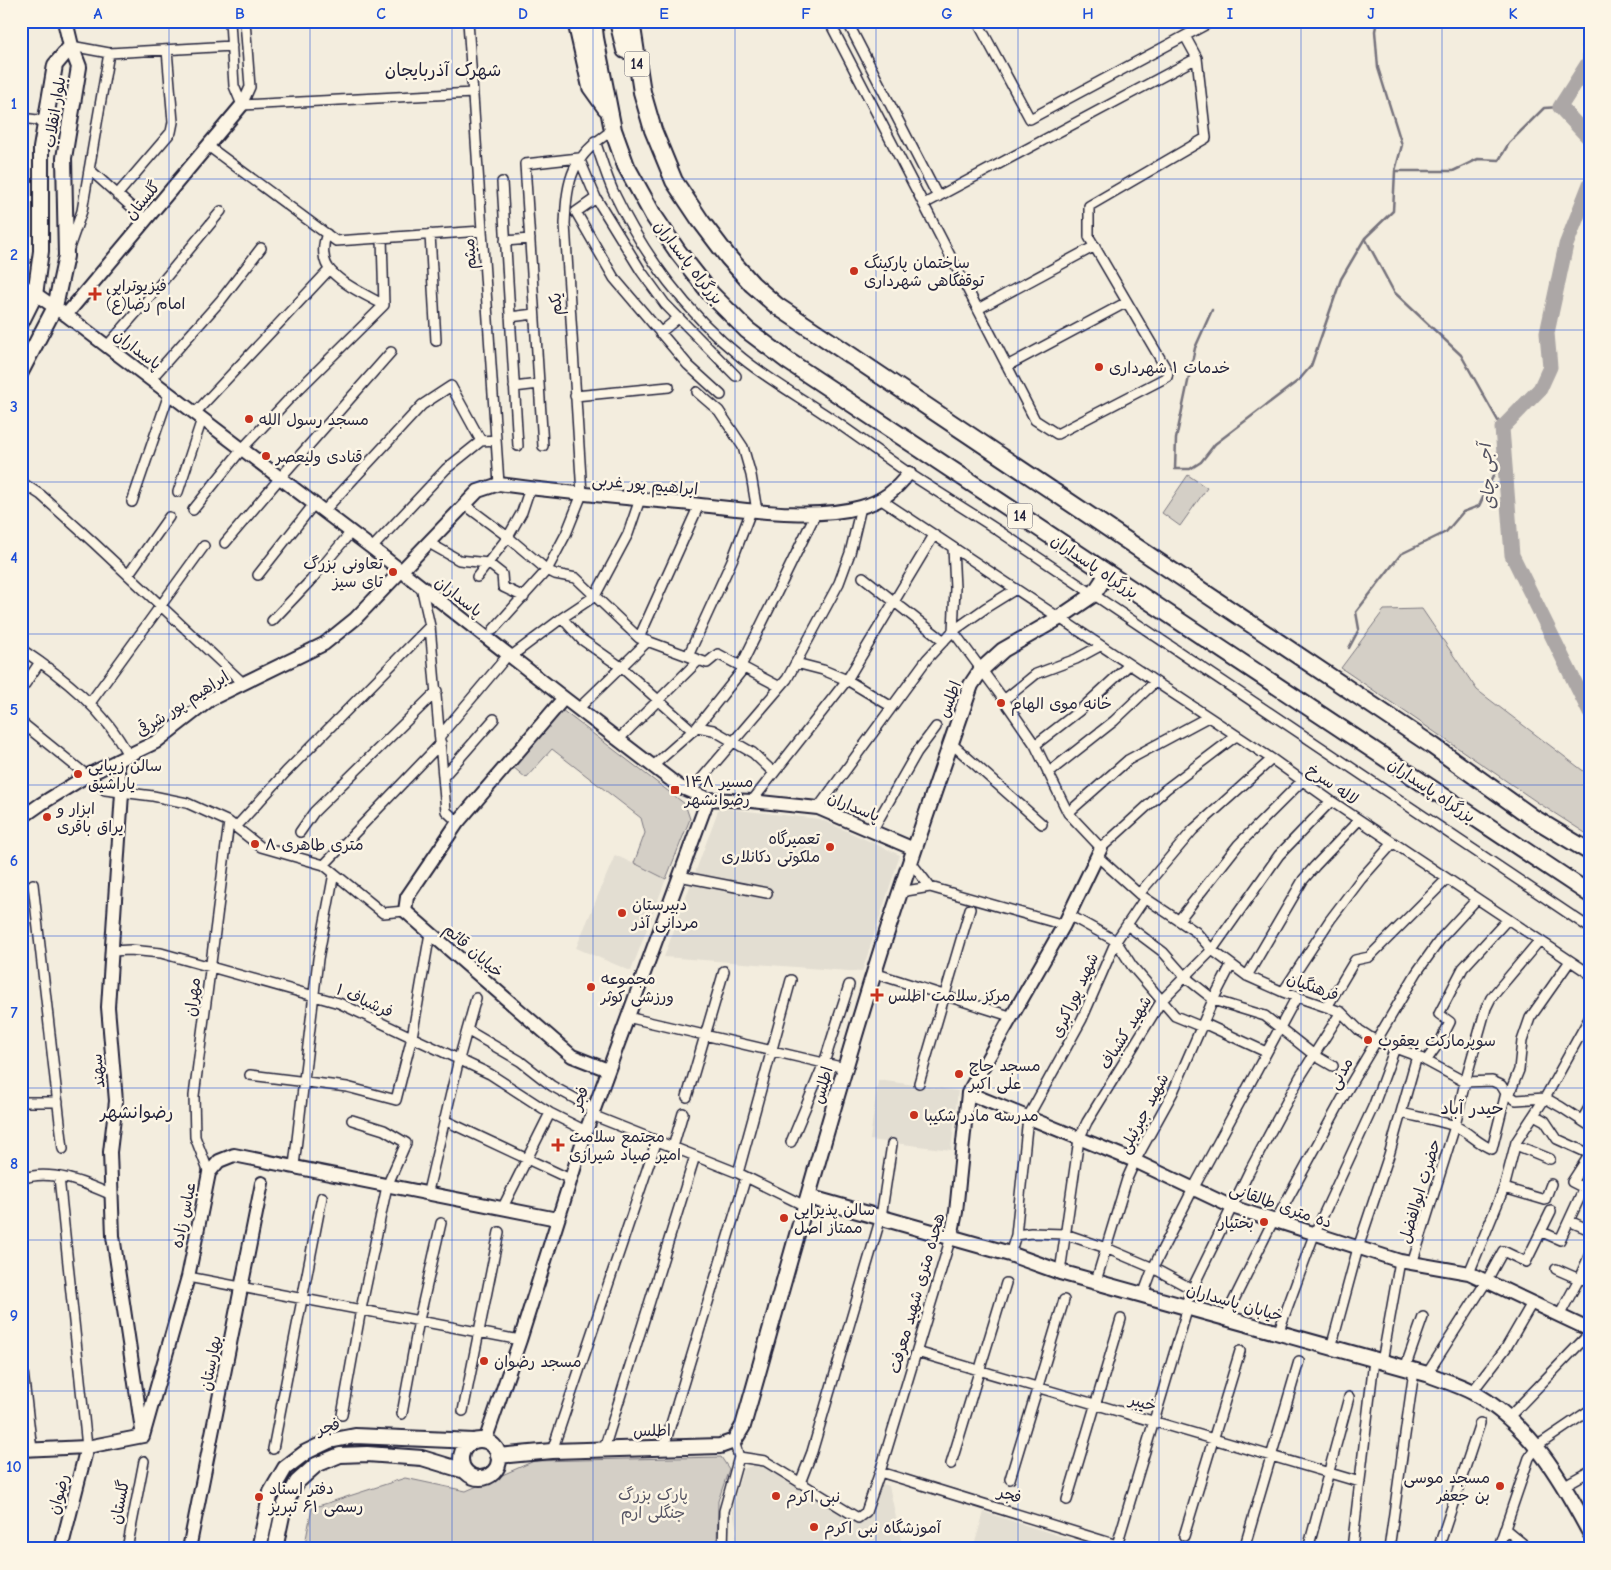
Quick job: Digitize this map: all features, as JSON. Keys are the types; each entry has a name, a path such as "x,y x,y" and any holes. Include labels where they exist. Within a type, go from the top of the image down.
{"highway":[{"path":"576,21 591,87 610,113"},
{"name":"بزرگراه پاسداران","path":"593,21 613,130 626,166 653,215 678,252 711,294 747,330 788,361 1106,574 1590,894"},
{"path":"603,21 610,113"},
{"path":"618,21 630,69 646,106"},
{"name":"14","path":"631,21 642,92 646,106"},
{"name":"بزرگراه پاسداران","path":"646,106 653,130 674,181 728,257 752,284 777,306 1425,741 1532,817 1590,852"},
{"path":"1532,817 1562,846 1590,864"}],"main road":[{"path":"65,21 71,46"},
{"name":"بلوار انقلاب","path":"21,323 36,295 41,251 41,148 55,66 71,46"},
{"name":"بلوار انقلاب","path":"21,372 55,307 66,256 64,158 79,67 71,46"},
{"name":"اطلس","path":"498,1456 604,1448 720,1446 734,1441 743,1426 874,973 912,855 971,685 981,670 1003,650 1060,618 1093,595 1106,574"},
{"name":"خیابان پاسداران","path":"807,1202 881,1217 1010,1254 1060,1272 1416,1371 1472,1392 1509,1417 1537,1446 1564,1486 1589,1530"},
{"name":"فجر","path":"259,1549 271,1492 285,1468 306,1452 328,1441 355,1436 479,1441"},
{"path":"479,1441 494,1446 498,1456 496,1468 487,1476 475,1477 465,1471 462,1466 462,1454 468,1444 479,1441"},
{"name":"فجر","path":"276,1549 284,1506 297,1482 316,1465 340,1455 367,1454 422,1458 465,1471"}],"street":[{"path":"230,21 234,86 242,105 473,93"},
{"name":"گلستان","path":"66,316 242,105 250,87 245,21"},
{"name":"میثم","path":"468,21 499,484"},
{"path":"829,21 1035,420 1057,434 1167,377 1168,372 1089,237 1089,206 1206,138 1197,58 1185,36"},
{"path":"848,21 938,196"},
{"path":"977,21 1030,119 1207,24 1207,21"},
{"path":"71,46 109,53 232,46"},
{"path":"117,194 171,132 173,122 167,50"},
{"path":"66,256 82,211 109,53"},
{"path":"924,204 1197,58"},
{"path":"21,118 46,121"},
{"name":"یکم","path":"582,494 565,224 566,196 579,158 595,141 613,130"},
{"path":"595,141 613,190 636,234 655,264 714,334 742,358 781,387 825,414 909,473 999,531 1590,928"},
{"path":"208,146 336,241 482,231"},
{"path":"543,446 525,164 579,158 596,198 641,271 665,304 736,376"},
{"path":"89,169 146,220"},
{"path":"502,182 518,446"},
{"path":"596,198 576,212 614,278 688,365 721,395"},
{"path":"107,346 221,211"},
{"path":"327,234 323,251 329,270 350,286 384,305"},
{"path":"430,234 436,341"},
{"path":"193,510 242,449 289,399 384,305 382,238"},
{"path":"505,241 530,239"},
{"path":"978,309 1095,246"},
{"path":"151,379 221,300 261,248"},
{"path":"178,492 199,416 329,270"},
{"name":"پاسداران","path":"21,284 151,379 680,787 708,798 818,808 872,831 912,855"},
{"path":"1007,366 1127,302"},
{"path":"510,316 534,314"},
{"path":"660,333 678,318"},
{"path":"225,543 391,352"},
{"path":"514,387 539,384"},
{"path":"258,575 319,508 422,405 451,386 481,441"},
{"path":"575,396 669,387"},
{"path":"688,656 754,511 751,475 743,447 719,411 697,392"},
{"path":"132,502 169,394"},
{"path":"372,548 446,469 481,441 496,440"},
{"name":"ابراهیم پور غربی","path":"402,572 478,491 499,484 754,511 816,513 861,507 880,499 896,490 909,473"},
{"path":"21,482 41,495 243,683"},
{"path":"477,577 508,537 522,512 530,488"},
{"path":"493,630 547,570 566,534 582,494"},
{"path":"324,865 441,739 509,656 596,596 628,534 640,499"},
{"name":"لاله سرخ","path":"880,499 1272,759 1393,843 1590,974"},
{"path":"465,505 508,537 547,570 576,578 643,640 708,664 718,654 780,686"},
{"path":"578,709 621,667 643,640 699,505"},
{"path":"691,791 787,678 796,663 839,583 850,553 861,507"},
{"path":"653,766 695,729 742,667 816,513"},
{"path":"128,575 169,517"},
{"path":"272,621 311,580 351,532"},
{"path":"752,801 847,680 934,535"},
{"path":"429,543 459,560 488,563 502,574 504,587 524,597"},
{"path":"90,703 204,546"},
{"path":"953,548 955,588 953,631"},
{"name":"ابراهیم پور شرقی","path":"21,818 88,775 156,742 211,700 324,644 355,619 402,572"},
{"path":"863,577 944,641"},
{"path":"421,586 430,626 446,810 458,822"},
{"path":"818,808 927,659 953,631 987,606 1016,589"},
{"path":"562,618 581,639 621,667 658,700 695,729 713,730 753,753 774,772"},
{"path":"232,825 430,626"},
{"name":"فرهنگیان","path":"953,631 1035,745 1068,813 1099,852 1142,896 1196,932 1212,950 1247,976 1283,992 1341,1012 1359,1030 1376,1041 1417,1056 1465,1082"},
{"path":"1004,700 1036,674 1076,659 1100,646"},
{"path":"21,649 90,703 120,739 128,755"},
{"path":"618,740 698,661"},
{"path":"21,690 40,662"},
{"path":"796,663 823,670 847,680 892,707"},
{"path":"1035,745 1079,711 1129,665"},
{"path":"1048,774 1114,720 1155,682"},
{"path":"300,832 314,812 437,691"},
{"path":"21,722 105,790 153,796 187,803 232,825 261,847 324,865 383,913 405,911 408,897 458,822 564,698"},
{"path":"1068,813 1128,760 1208,717"},
{"path":"444,776 494,719"},
{"path":"872,831 917,752 936,727"},
{"name":"هجده متری شهید معرفت","path":"800,1483 858,1518 866,1512 880,1472 951,1237 956,1212 968,1093 1013,1017 1066,920 1099,852 1166,789 1236,736"},
{"path":"951,743 1042,824"},
{"name":"شهید پوراکبری","path":"1010,1254 1016,1235 1028,1117 1082,1019 1116,941 1127,926 1142,896 1193,830 1272,759"},
{"name":"سهند","path":"116,761 122,793 108,1007 116,1101 110,1152 113,1236 143,1436"},
{"path":"1179,920 1238,846 1302,781"},
{"name":"فجر","path":"479,1441 520,1340 586,1131 708,798"},
{"name":"شهید کشباف","path":"1060,1272 1079,1139 1087,1122 1162,1000 1212,950 1279,855 1331,801"},
{"path":"1247,976 1303,880 1359,820"},
{"name":"مهران","path":"209,1173 195,1137 194,1096 232,825"},
{"path":"1283,992 1330,920 1361,879 1393,843"},
{"path":"912,855 930,887"},
{"path":"294,1166 318,959 334,873"},
{"path":"679,876 767,893"},
{"path":"1327,1008 1355,960 1369,957 1447,879"},
{"path":"33,884 63,1149"},
{"path":"900,892 930,887 1066,920 1116,941 1132,966 1175,1016 1202,1025 1266,1052"},
{"name":"مدنی","path":"1225,1318 1274,1221 1417,972 1442,937 1477,899"},
{"path":"918,1084 970,909"},
{"name":"خیابان قائم","path":"405,911 572,1056 608,1070"},
{"path":"1426,1061 1441,1040 1450,1022 1439,1014 1463,968 1508,919"},
{"path":"1127,926 1164,952 1185,977 1213,1000 1265,1016 1314,1055 1333,1066"},
{"path":"250,1075 347,1087 396,1100 412,1037 430,933"},
{"name":"حضرت ابوالفضل","path":"1352,1549 1378,1361 1406,1263 1455,1126 1465,1082 1486,1008 1491,998 1539,940"},
{"name":"فرشباف ۱","path":"112,951 130,950 162,954 339,1003 490,1074 550,1113 586,1131"},
{"path":"1400,1113 1455,1126 1473,1135 1483,1145 1492,1149 1507,1094 1519,1070 1522,1041 1530,1018 1570,961"},
{"name":"شهید جبرئیلی","path":"1096,1281 1127,1179 1173,1092 1213,1000 1231,965"},
{"path":"687,1097 724,971"},
{"path":"874,973 1013,1017"},
{"path":"664,1447 742,1175 791,980"},
{"path":"790,1142 824,1063 849,985"},
{"path":"1143,1294 1153,1268 1193,1188 1297,996"},
{"path":"429,1187 459,1059 476,998"},
{"path":"1117,1545 1192,1289 1253,1163 1300,1077 1341,1012"},
{"path":"627,1017 845,1068"},
{"path":"1468,1273 1504,1188 1516,1145 1588,1023"},
{"path":"467,1030 520,1062 552,1086 593,1112 807,1202"},
{"path":"1278,1333 1314,1235 1373,1107 1395,1048"},
{"path":"1331,1348 1358,1248 1389,1155 1417,1056"},
{"path":"1465,1082 1492,1081 1501,1085 1507,1094 1516,1100 1545,1098 1590,1126"},
{"name":"ده متری طالقانی","path":"968,1093 1135,1161 1232,1207 1314,1235 1406,1263 1468,1273 1590,1331"},
{"path":"21,1102 58,1102"},
{"path":"1582,1120 1590,1106"},
{"path":"502,1209 550,1113"},
{"path":"673,1147 683,1113"},
{"path":"1534,1115 1544,1121 1557,1139 1590,1154 1572,1182 1584,1188 1560,1240 1542,1232"},
{"path":"342,1415 361,1309 387,1186 406,1143 384,1130 352,1120"},
{"path":"444,1120 570,1179"},
{"path":"552,1451 657,1140"},
{"path":"739,1457 765,1461 800,1483 812,1452 881,1217 892,1144"},
{"path":"1516,1145 1550,1159"},
{"name":"عباس زاده","path":"143,1436 188,1277 209,1173 219,1161 234,1156 294,1166 557,1219"},
{"path":"604,1448 695,1156"},
{"path":"21,1179 34,1175 59,1177 81,1182 112,1195"},
{"path":"59,1177 87,1447"},
{"name":"بهارستان","path":"189,1549 262,1183"},
{"path":"1504,1188 1545,1200 1551,1184"},
{"path":"273,1450 322,1197"},
{"path":"1416,1371 1486,1282 1503,1252 1526,1262 1551,1211"},
{"path":"1569,1221 1590,1230"},
{"path":"402,1414 419,1320 441,1223"},
{"path":"463,1411 499,1232"},
{"path":"1016,1235 1031,1233 1065,1234 1106,1248 1153,1268 1192,1289"},
{"path":"1560,1316 1590,1254"},
{"path":"1556,1269 1590,1280"},
{"path":"188,1277 520,1340"},
{"path":"952,1464 1006,1283"},
{"path":"1010,1479 1064,1300"},
{"path":"1472,1392 1506,1348 1532,1303"},
{"path":"1389,1549 1424,1317"},
{"path":"1067,1500 1121,1319"},
{"path":"1509,1417 1590,1331"},
{"path":"1184,1536 1240,1351"},
{"name":"خیبر","path":"917,1352 1360,1482"},
{"path":"21,1354 26,1450 87,1447 143,1436"},
{"path":"1244,1549 1299,1361"},
{"path":"1308,1549 1349,1397"},
{"path":"1498,1549 1529,1458 1537,1446 1590,1410"},
{"path":"1438,1549 1480,1423"},
{"path":"723,1549 724,1511 739,1457 734,1441"},
{"name":"رضوان","path":"61,1549 87,1447"},
{"name":"گلستان","path":"127,1549 144,1461"},
{"path":"1564,1486 1590,1471"},
{"name":"فجر","path":"880,1472 1130,1549"},
{"path":"1505,1529 1522,1543 1526,1549"}],"shaded area":[{"path":"719,808 820,819 900,855 862,972 664,957"},
{"name":"دبیرستان مردانی آذر","path":"615,855 666,879 631,971 576,948"},
{"name":"مدرسه مادر شکیبا","path":"878,1080 958,1091 951,1150 870,1140"},
{"name":"نبی اکرم","path":"763,1462 859,1522 871,1514 880,1483 889,1486 903,1549 732,1549 737,1531 732,1507 743,1469"},
{"path":"984,1512 1101,1549 973,1549"}],"green space":[{"path":"1188,475 1207,488 1180,526 1162,513"},
{"path":"1422,609 1477,690 1590,776 1590,836 1341,668 1384,610"},
{"path":"562,710 685,804 690,819 666,879 634,863 645,833 641,818 552,749 526,778 513,767"},
{"name":"پارک بزرگ جنگلی ارم","path":"721,1457 729,1469 718,1501 717,1549 304,1549 312,1508 405,1478 466,1491 534,1461"}],"waterway":[{"path":"1377,21 1375,31 1378,68 1402,145 1395,171 1393,211 1365,238 1394,292 1461,355 1502,428"},
{"name":"آجی چای","path":"1588,21 1590,60 1560,107 1590,139"},
{"path":"1395,171 1453,171 1478,159 1499,160 1509,143 1544,108 1560,107"},
{"name":"آجی چای","path":"1590,184 1566,245 1547,333 1550,367 1540,389 1502,428 1512,555 1590,713"},
{"path":"1212,310 1195,348 1176,439 1175,469 1190,469 1201,462 1215,444 1299,380 1311,366 1341,279 1365,238"},
{"path":"1349,648 1359,629 1356,612 1401,554 1446,532 1463,512 1479,506 1504,453"}],"place":[{"name":"ساختمان پارکینگ توقفگاهی شهرداری","path":"854,271"},
{"name":"فیزیوتراپی امام رضا(ع)","path":"95,294"},
{"name":"خدمات ۱ شهرداری","path":"1099,367"},
{"name":"مسجد رسول الله","path":"249,419"},
{"name":"قنادی ولیعصر","path":"266,456"},
{"name":"تعاونی بزرگ تای سیز","path":"393,572"},
{"name":"خانه موی الهام","path":"1001,703"},
{"name":"سالن زیبایی یاراشیق","path":"78,774"},
{"name":"مسیر ۱۴۸ رضوانشهر","path":"675,790"},
{"name":"ابزار و یراق باقری","path":"47,817"},
{"name":"۸ متری طاهری","path":"255,844"},
{"name":"تعمیرگاه ملکوتی دکانلاری","path":"830,847"},
{"name":"دبیرستان مردانی آذر","path":"622,913"},
{"name":"مجموعه ورزشی کوثر","path":"591,987"},
{"name":"مرکز سلامت اطلس","path":"877,995"},
{"name":"سوپرمارکت یعقوب","path":"1368,1040"},
{"name":"مسجد حاج علی اکبر","path":"959,1074"},
{"name":"مدرسه مادر شکیبا","path":"914,1115"},
{"name":"مجتمع سلامت امیر صیاد شیرازی","path":"558,1145"},
{"name":"سالن پذیرایی ممتاز اصل","path":"784,1218"},
{"name":"بختیار","path":"1264,1222"},
{"name":"مسجد رضوان","path":"484,1361"},
{"name":"مسجد موسی بن جعفر","path":"1500,1486"},
{"name":"نبی اکرم","path":"776,1496"},
{"name":"دفتر اسناد رسمی ۶۱ تبریز","path":"259,1497"},
{"name":"آموزشگاه نبی اکرم","path":"814,1527"}],"district":[{"name":"شهرک آذربایجان","path":"443,70"},
{"name":"حیدر آباد","path":"1472,1108"},
{"name":"رضوانشهر","path":"137,1112"}]}
